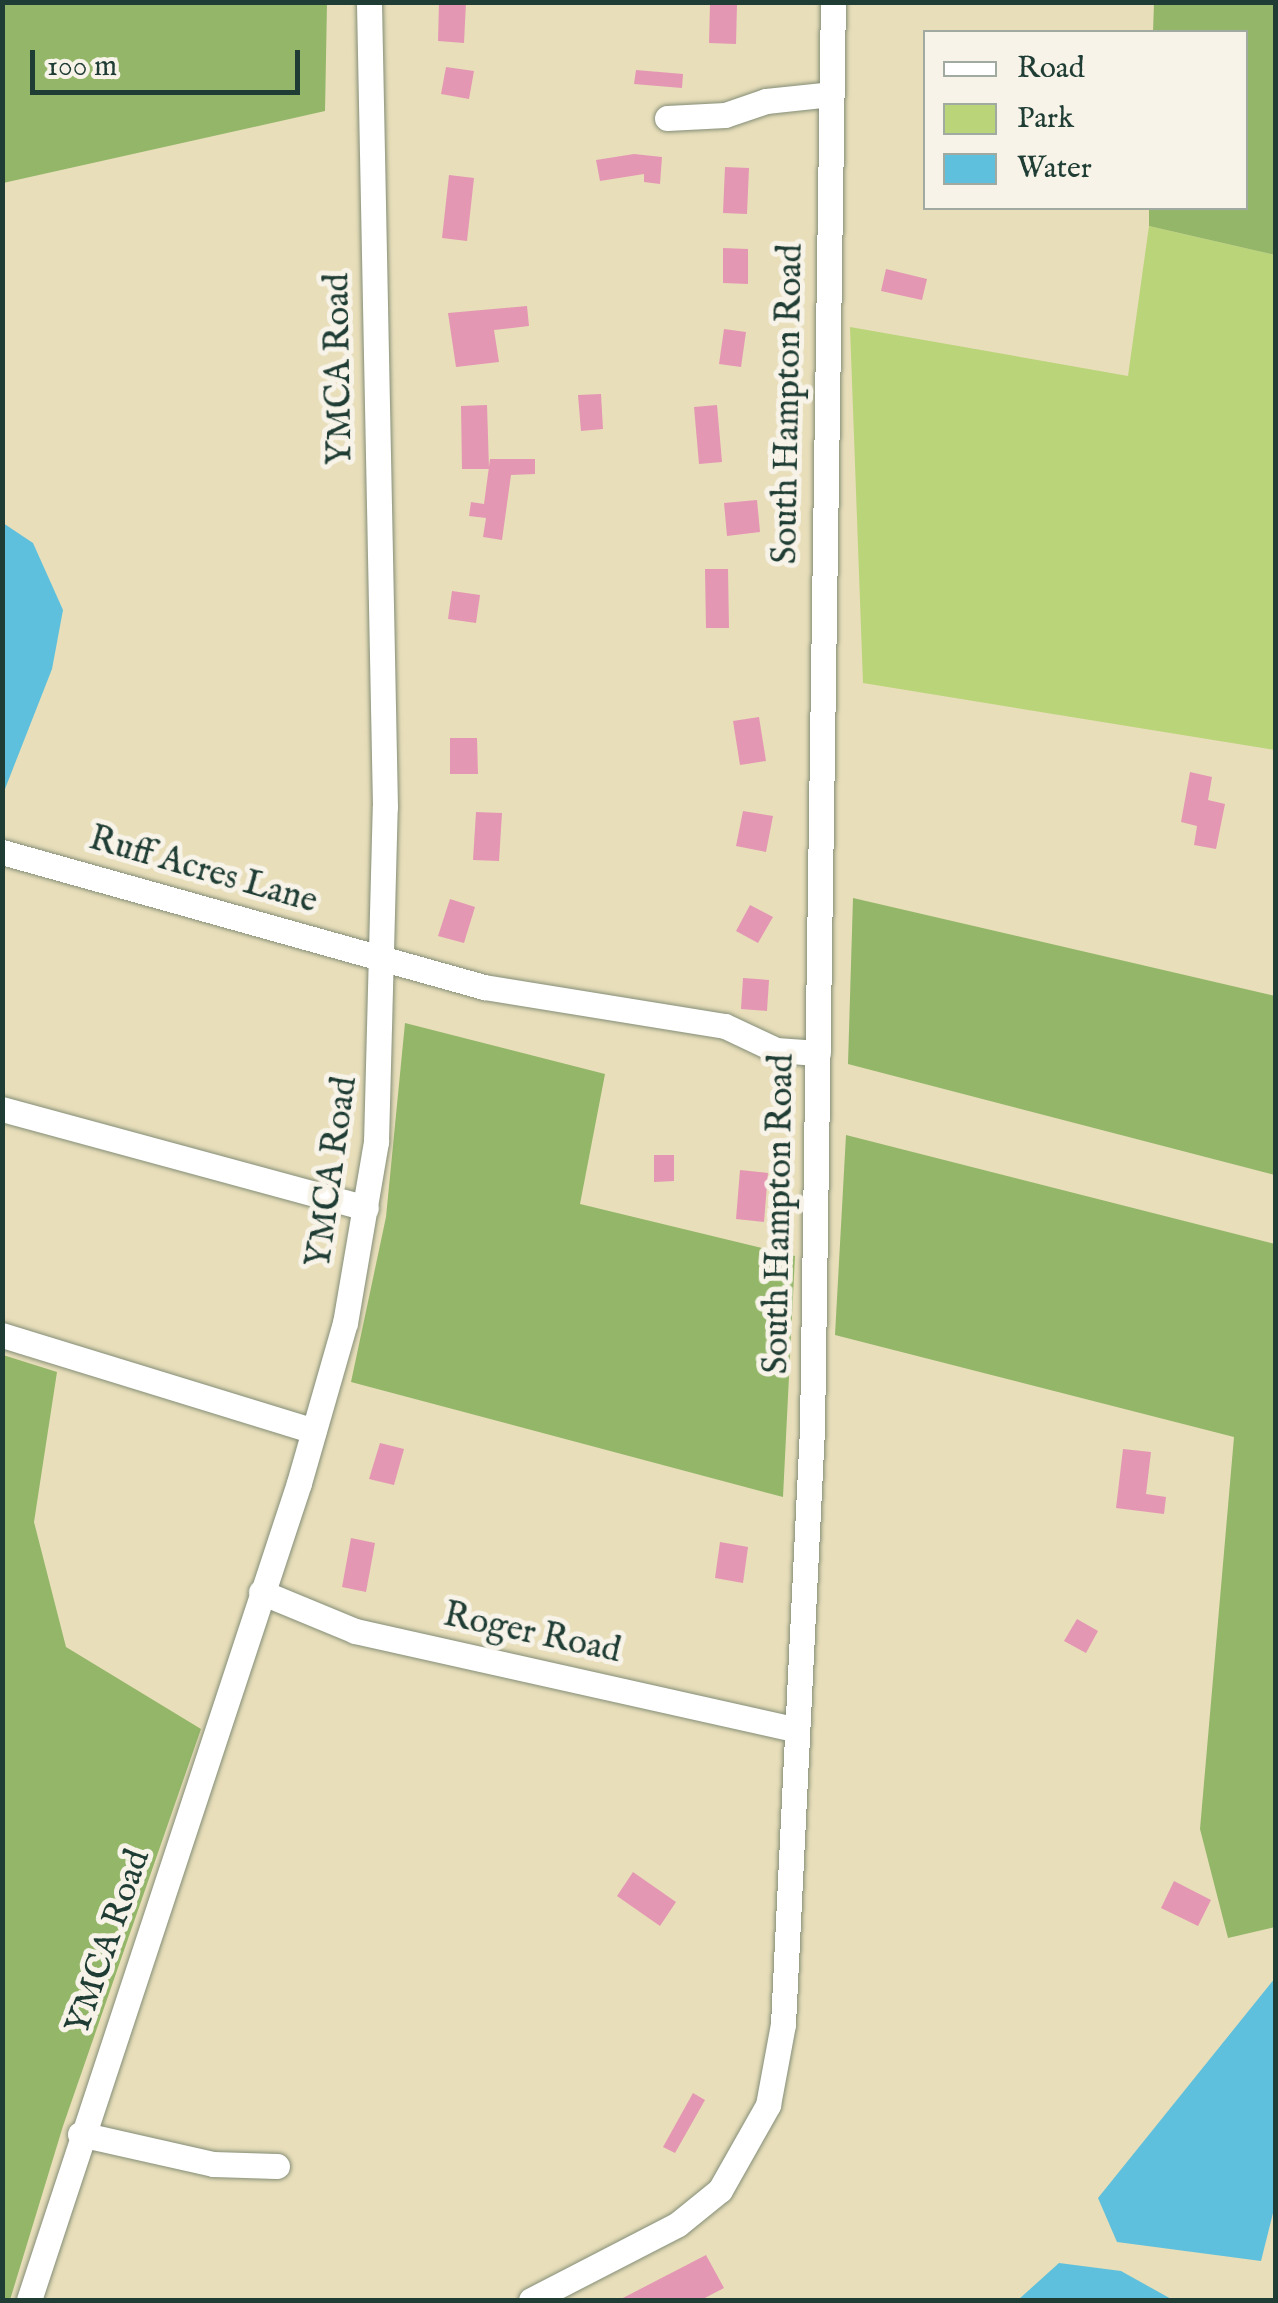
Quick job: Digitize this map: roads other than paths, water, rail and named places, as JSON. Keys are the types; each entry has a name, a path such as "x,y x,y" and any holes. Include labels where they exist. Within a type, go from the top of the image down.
{"street":[{"name":"YMCA Road","path":"29,2300 80,2134 314,1431 345,1323 366,1208 382,1076 384,959 369,2"},
{"name":"South Hampton Road","path":"531,2300 695,2211 720,2190 756,2135 783,2024 793,1730 812,1429 833,2"},
{"path":"667,118 726,115 766,101 831,94"},
{"name":"Ruff Acres Lane","path":"2,852 484,987 725,1026 776,1050 818,1053"},
{"path":"2,1108 366,1208"},
{"path":"2,1335 314,1431"},
{"name":"Roger Road","path":"261,1592 355,1631 793,1730"},
{"path":"80,2134 212,2164 278,2166"}],"water":[{"path":"3,523 33,543 63,610 52,669 3,794"},
{"path":"1275,1978 1275,2205 1261,2261 1117,2242 1098,2198"},
{"path":"1059,2263 1121,2271 1173,2300 1018,2300"}]}
